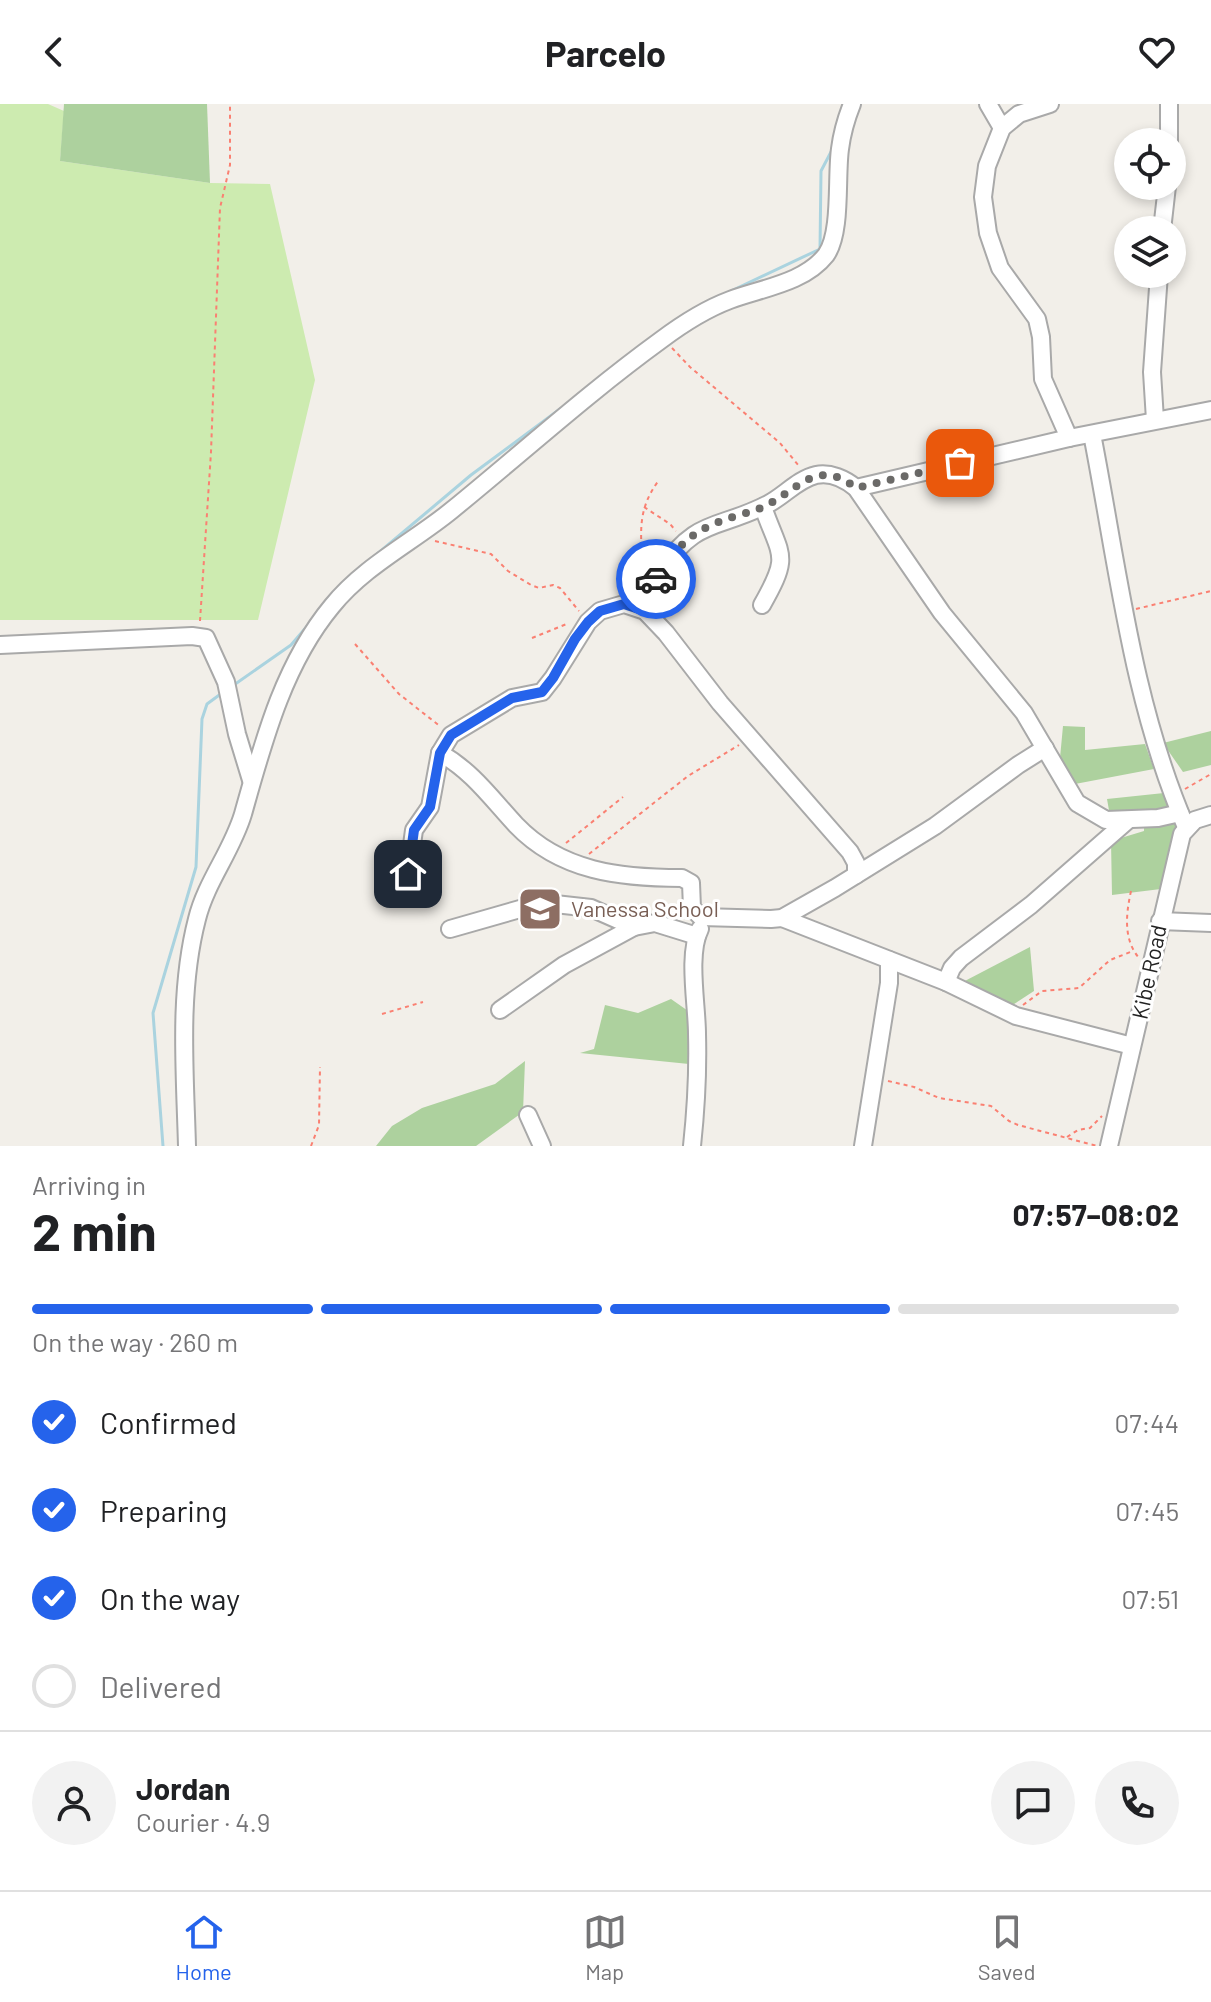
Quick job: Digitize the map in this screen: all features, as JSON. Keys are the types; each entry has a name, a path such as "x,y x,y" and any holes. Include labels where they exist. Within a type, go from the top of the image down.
{"street":[{"path":"187,1146 184,1026 193,938 204,898 242,818 251,780 281,697 314,631 333,604 356,583 664,338 720,304 812,268 828,252 834,233 839,150 844,123 852,104"},
{"path":"988,104 1002,128"},
{"path":"1050,104 1019,114 1002,128 984,183 984,217 1000,268 1037,319 1043,379 1069,438"},
{"path":"1169,104 1169,128"},
{"path":"1155,420 1152,372 1158,288"},
{"path":"856,488 1069,438 1211,410"},
{"path":"1092,434 1124,612 1145,707 1183,820"},
{"path":"646,604 683,542 713,524 763,507 809,477 828,475 847,481 856,488 942,613 1024,713 1077,803 1106,820 1195,820 1211,815"},
{"path":"762,605 782,562 763,507"},
{"path":"408,874 414,830 430,807 440,753 451,735 512,698 542,692 587,620 600,611 624,604 646,604"},
{"path":"646,604 751,739 854,857 856,875"},
{"path":"0,645 199,636 210,643 226,682 251,780"},
{"path":"782,918 935,826 1045,748"},
{"path":"440,753 474,777 516,825 553,854 576,866 619,876 682,878 691,883 694,912 701,917 782,918 946,982 1016,1016 1132,1046"},
{"name":"Kibe Road","path":"1109,1146 1183,820"},
{"path":"946,982 961,958 1031,905 1127,821"},
{"path":"806,926 808,903"},
{"path":"450,929 527,907 555,904 591,908 634,927"},
{"path":"692,1146 697,1081 694,957 697,936 708,917"},
{"path":"1160,921 1211,923"},
{"path":"500,1010 564,965 634,927 651,922 697,936"},
{"path":"863,1146 889,983 889,960"},
{"path":"889,983 915,970"},
{"path":"528,1115 542,1146"}],"path":[{"path":"199,636 211,452 220,208 230,165 230,104"},
{"path":"664,338 690,367 780,443 809,477"},
{"path":"646,604 641,536 644,507 647,496 659,480"},
{"path":"644,507 670,524 683,542"},
{"path":"414,539 465,546 491,554 508,571 531,585 560,588 587,620 532,638"},
{"path":"1124,612 1211,591"},
{"path":"355,644 399,694 451,735"},
{"path":"576,866 688,776 751,739"},
{"path":"1173,796 1211,774"},
{"path":"553,854 623,797"},
{"path":"1131,891 1127,931 1133,951 1151,971"},
{"path":"1016,1016 1024,1004 1042,991 1079,988 1110,960 1133,951"},
{"path":"382,1014 423,1002"},
{"path":"311,1146 319,1125 320,1067"},
{"path":"873,1086 886,1081 914,1087 939,1098 991,1106 1009,1121 1097,1146"},
{"path":"1066,1138 1078,1130 1090,1128 1119,1100"}],"green space":[{"path":"0,104 48,104 64,111 60,161 210,183 270,184 315,380 258,620 0,620"},
{"path":"64,104 207,104 210,183 60,161"},
{"path":"1063,726 1085,727 1085,750 1145,744 1154,769 1075,784 1060,758"},
{"path":"1211,731 1211,765 1183,772 1163,743"},
{"path":"1164,793 1178,830 1169,888 1112,895 1111,841 1144,831 1144,814 1110,816 1107,799"},
{"path":"1030,947 1034,991 1008,1008 961,983"},
{"path":"671,999 691,1013 689,1064 580,1053 594,1049 605,1005 638,1013"},
{"path":"525,1061 523,1112 476,1146 376,1146 392,1126 422,1108 495,1084"}],"waterway":[{"path":"731,291 820,249 821,171 832,150"},
{"path":"351,576 471,475 560,409"},
{"path":"231,687 291,645 309,624"},
{"path":"163,1146 153,1013 196,867 202,719 207,704 222,693"}],"way so far":[{"path":"656,579 683,542 699,531 763,507 809,477 828,475 847,481 856,488 960,463"}],"place":[{"name":"Vanessa School","path":"540,909"}],"route":[{"path":"408,874 414,830 430,807 440,753 451,735 512,698 542,692 588,622 600,611 624,604 645,611 646,596 656,579"}]}
